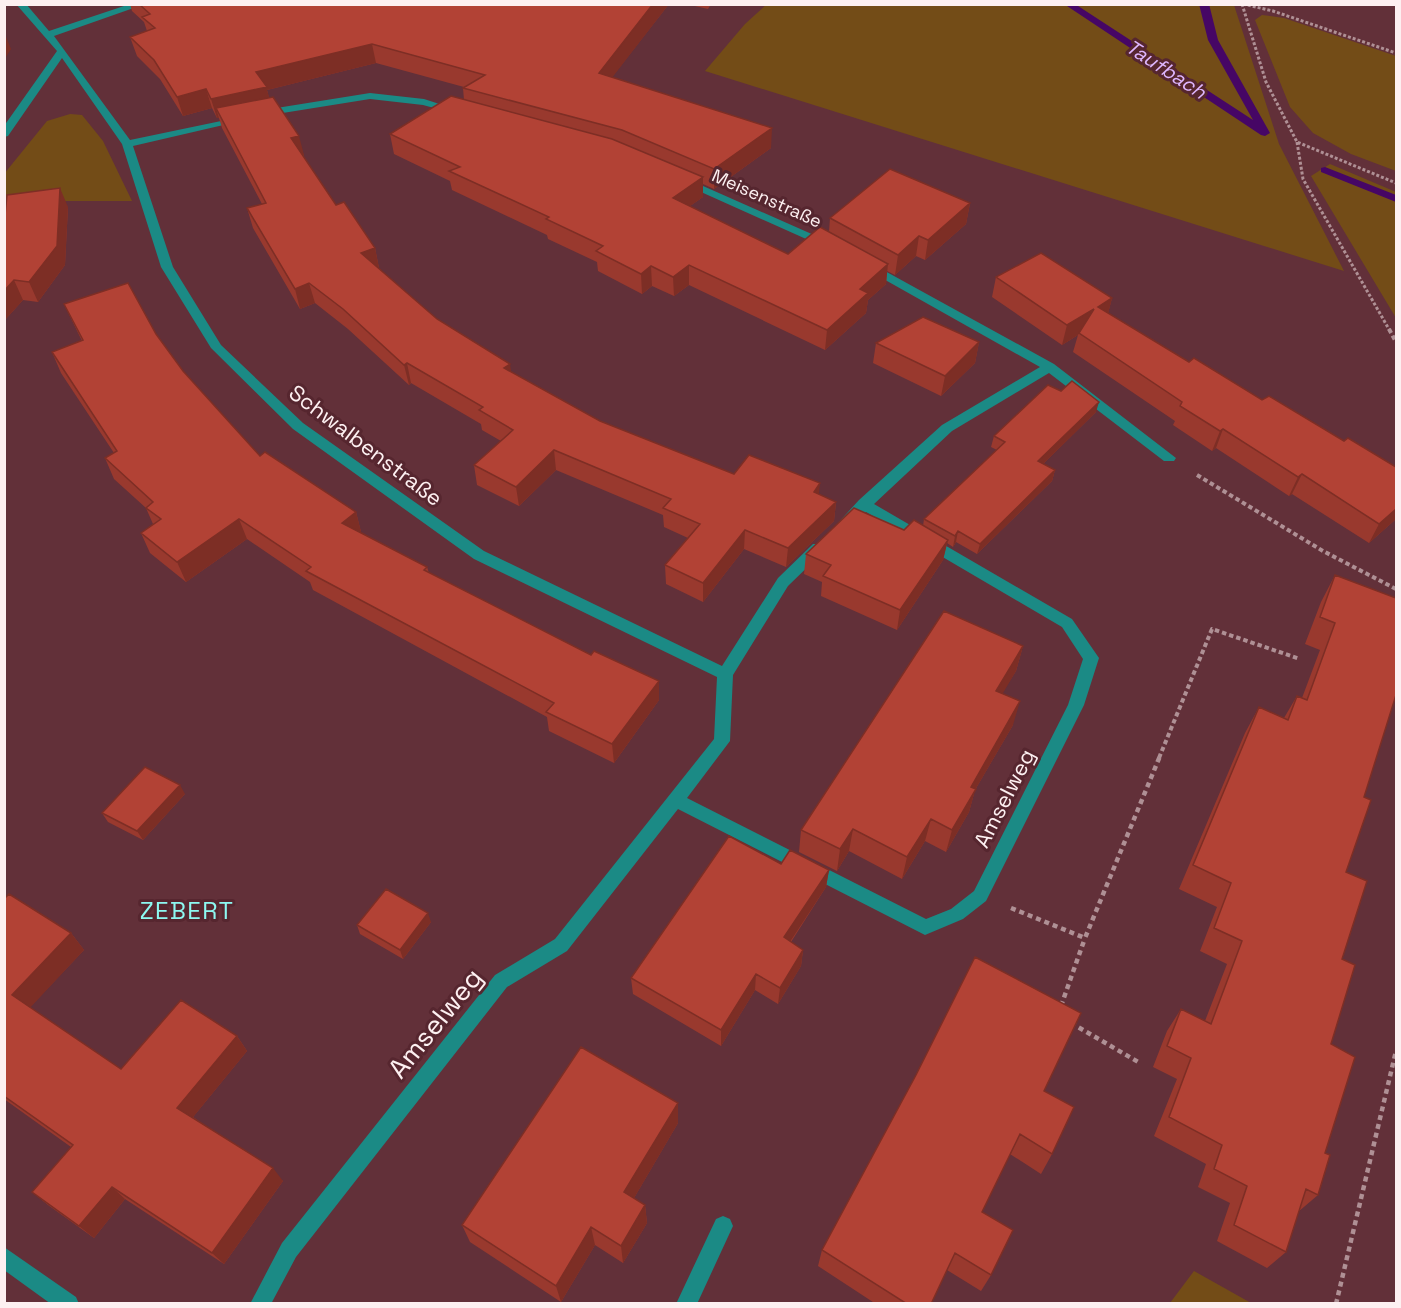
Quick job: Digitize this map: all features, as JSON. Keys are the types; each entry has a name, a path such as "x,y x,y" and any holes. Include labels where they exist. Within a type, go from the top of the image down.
{"street":[{"name":"Schwalbenstraße","path":"20,4 62,51 126,144 167,267 217,348 298,426 479,555 725,674"},
{"path":"47,35 141,4"},
{"path":"4,134 62,51"},
{"path":"126,144 259,114 369,96 424,102 466,113"},
{"name":"Meisenstraße","path":"679,179 836,249"},
{"path":"856,261 1050,367 1169,458"},
{"name":"Amselweg","path":"260,1304 290,1250 501,981 561,945 722,741 725,674 783,582 947,428 1050,367"},
{"name":"Amselweg","path":"675,800 926,927 957,914 980,896 1076,705 1091,658 1067,623 864,504"},
{"path":"687,1304 723,1226"},
{"path":"4,1257 69,1304"}],"path":[{"path":"1396,53 1273,11 1243,4 1266,82 1297,142 1303,179 1396,342"},
{"path":"1297,142 1396,183"},
{"path":"1169,458 1323,551 1396,589"},
{"path":"1058,1015 1085,938 1212,628 1300,660"},
{"path":"980,896 1085,938"},
{"path":"1068,1021 1140,1063"},
{"path":"1336,1304 1396,1051"}],"shaded area":[{"path":"767,4 1234,5 1279,144 1344,271 705,71 745,24"},
{"path":"1262,15 1284,18 1396,56 1396,171 1351,154 1313,133 1290,107 1255,20"},
{"path":"70,114 82,115 103,141 132,201 5,201 4,174 47,121"},
{"path":"1330,164 1396,192 1396,318 1311,176"},
{"path":"1194,1271 1251,1303 1170,1303"}],"building":[{"path":"139,4 653,4 599,73 772,128 714,169 622,130 463,88 485,75 372,44 256,72 267,87 211,99 206,89 177,97 154,60 130,37 155,28 142,17 150,14"},
{"path":"451,96 612,139 703,177 673,198 788,254 820,227 888,264 860,289 868,293 827,330 689,265 673,277 651,266 641,274 596,251 603,246 546,219 549,217 449,171 460,167 390,134"},
{"path":"273,97 299,136 291,138 336,205 344,202 375,248 361,253 437,319 510,364 504,368 600,421 734,474 749,455 820,483 814,492 836,502 788,548 745,530 703,583 665,565 700,524 663,508 671,499 554,450 516,487 474,465 513,430 479,410 483,407 407,363 404,365 343,309 309,283 295,289 247,208 266,203 216,108"},
{"path":"890,169 970,203 928,240 919,236 898,255 830,218"},
{"path":"60,188 57,246 29,282 14,280 4,291 4,225 7,195"},
{"path":"1041,253 1112,298 1098,307 1189,362 1194,358 1262,400 1269,396 1344,441 1348,438 1396,467 1396,509 1379,524 1302,474 1298,477 1223,429 1220,431 1180,406 1182,402 1079,333 1094,309 1067,325 996,277"},
{"path":"128,283 156,334 183,371 260,456 265,452 356,512 342,523 427,567 424,570 591,655 594,651 659,681 612,744 546,712 554,703 306,571 311,567 239,519 177,562 141,533 161,519 146,508 153,502 105,458 117,451 52,352 83,340 64,304"},
{"path":"923,317 979,342 945,376 876,343"},
{"path":"1072,381 1099,402 1038,461 1055,470 980,544 958,531 955,536 924,519 1005,442 994,436 1048,385 1061,391"},
{"path":"854,508 904,530 914,520 948,540 900,610 823,576 831,565 806,554"},
{"path":"1335,575 1396,598 1396,695 1364,797 1371,800 1346,872 1367,881 1342,959 1355,965 1331,1044 1355,1057 1325,1153 1330,1155 1318,1195 1306,1189 1286,1252 1234,1225 1247,1186 1214,1169 1222,1145 1169,1117 1191,1058 1167,1046 1181,1009 1211,1024 1242,941 1214,928 1231,883 1193,865 1259,707 1288,720 1297,696 1307,700 1335,623 1320,617"},
{"path":"944,611 1023,646 996,691 1020,701 971,787 976,789 952,830 931,819 907,857 853,829 840,849 801,830"},
{"path":"145,767 180,785 137,831 102,813"},
{"path":"729,836 781,864 790,850 829,870 784,937 803,950 780,988 756,974 721,1030 631,978"},
{"path":"386,889 428,913 400,950 357,925"},
{"path":"9,894 71,933 12,995 121,1069 181,1000 237,1036 177,1108 273,1168 212,1253 112,1187 79,1226 32,1192 73,1145 4,1096 4,899"},
{"path":"975,957 1081,1013 1044,1091 1074,1107 1052,1154 1020,1134 982,1212 1013,1230 991,1275 955,1253 931,1304 907,1304 822,1250 916,1075"},
{"path":"581,1047 678,1103 624,1192 645,1205 621,1246 591,1227 556,1286 462,1225"}],"waterway":[{"name":"Taufbach","path":"1068,4 1265,133"},
{"path":"1204,4 1213,40 1264,131"},
{"name":"Taufbach","path":"1325,170 1396,199"}],"district":[{"name":"ZEBERT","path":"187,910"}]}
